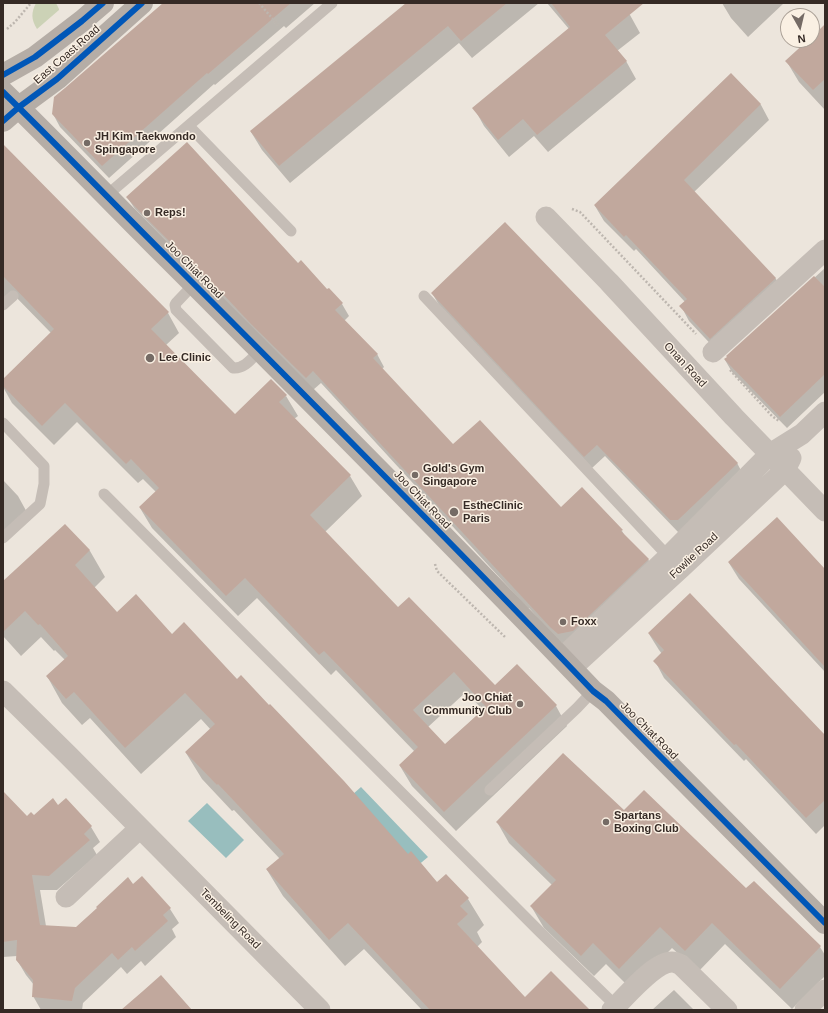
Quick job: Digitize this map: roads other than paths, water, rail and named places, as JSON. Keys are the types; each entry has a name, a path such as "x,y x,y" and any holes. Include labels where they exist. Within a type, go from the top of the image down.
{"street":[{"name":"East Coast Road","path":"3,75 35,57 103,3"},
{"name":"East Coast Road","path":"11,114 57,79 142,3"},
{"name":"Joo Chiat Road","path":"3,92 11,114 43,130 106,196 260,350 593,691 606,702 825,923"},
{"name":"Onan Road","path":"548,218 825,511"},
{"path":"713,352 825,250"},
{"name":"Fowlie Road","path":"675,562 770,454 802,434 825,412"},
{"name":"Fowlie Road","path":"567,663 675,562 785,470 802,434"},
{"name":"Tembeling Road","path":"3,691 320,1010"},
{"path":"66,897 140,828"},
{"path":"614,1008 661,964 673,962 681,965 727,1010"},
{"path":"805,1010 825,990"}],"lane":[{"path":"106,196 332,3"},
{"path":"189,126 291,231"},
{"path":"194,284 176,303 176,310 233,368 238,368 244,365 260,350"},
{"path":"3,306 13,296"},
{"path":"424,296 675,562"},
{"path":"3,423 44,466 44,484 40,504 3,538"},
{"path":"104,494 614,1008"},
{"path":"490,790 593,691"}],"water":[{"path":"361,787 428,857 416,867 352,795"},
{"path":"207,803 244,840 226,858 188,821"}],"place":[{"name":"JH Kim Taekwondo Spingapore","path":"87,143"},
{"name":"Reps!","path":"147,213"},
{"name":"Lee Clinic","path":"150,358"},
{"name":"Gold's Gym Singapore","path":"415,475"},
{"name":"EstheClinic Paris","path":"454,512"},
{"name":"Foxx","path":"563,622"},
{"name":"Joo Chiat Community Club","path":"520,704"},
{"name":"Spartans Boxing Club","path":"606,822"}]}
